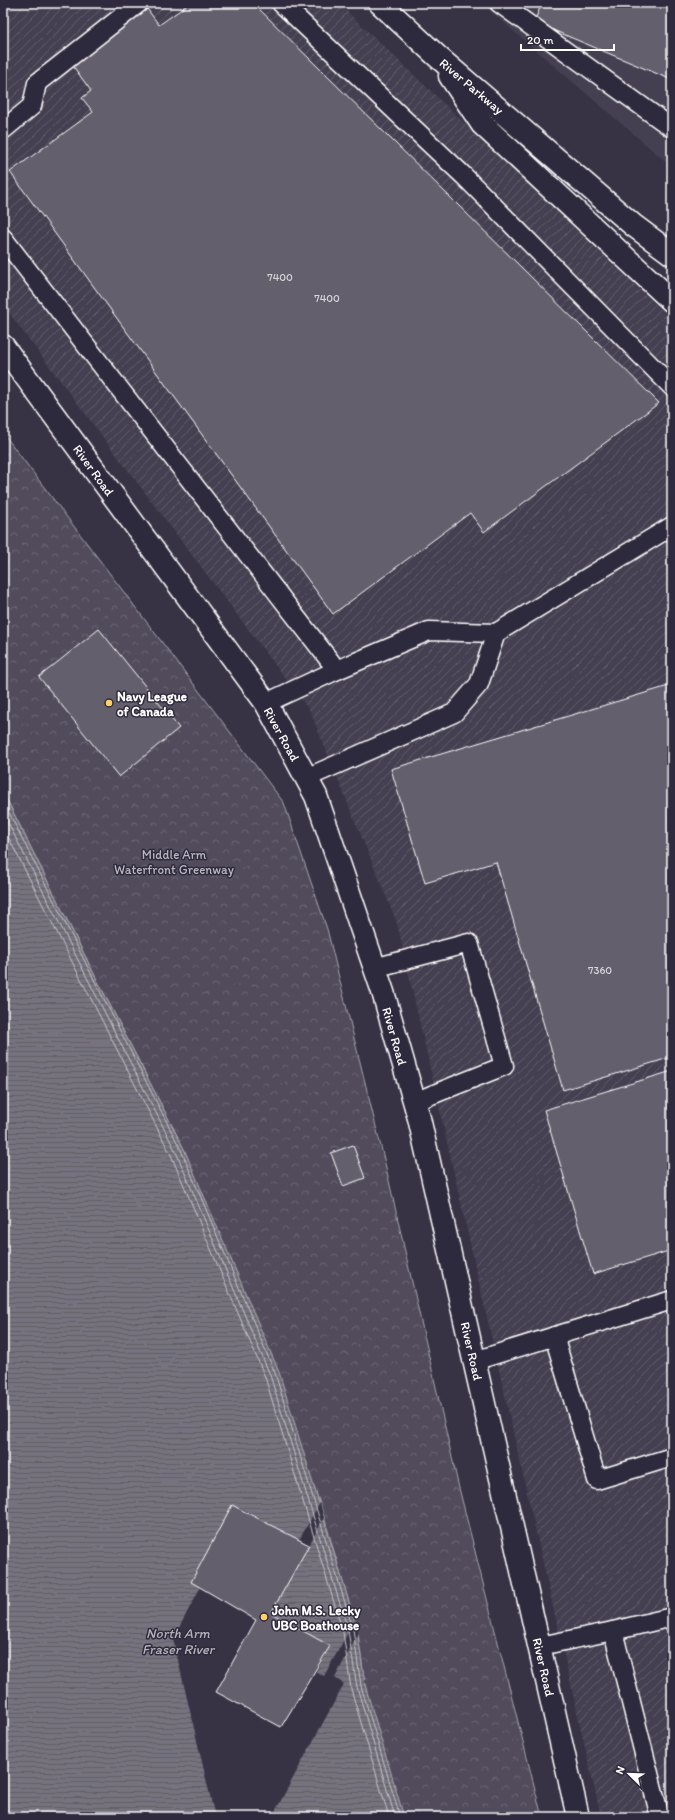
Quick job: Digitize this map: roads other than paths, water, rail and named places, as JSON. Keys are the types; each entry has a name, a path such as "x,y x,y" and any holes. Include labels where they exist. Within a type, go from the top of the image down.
{"street":[{"path":"380,3 438,57"},
{"name":"River Parkway","path":"438,57 633,225 672,254"},
{"name":"River Parkway","path":"438,57 482,124 672,301"},
{"name":"River Road","path":"3,346 266,703 316,796 374,968 414,1102 578,1817"}],"lane":[{"path":"3,130 32,106 37,83 139,3"},
{"path":"281,3 464,176 672,387"},
{"path":"499,3 672,128"},
{"path":"3,238 336,670"},
{"path":"266,703 336,670 429,631 496,633 672,526"},
{"path":"306,778 454,712 479,684 496,633"},
{"path":"374,968 469,943 504,1066 414,1102"},
{"path":"474,1361 672,1300"},
{"path":"554,1336 597,1480 672,1457"},
{"path":"540,1646 672,1618"},
{"path":"613,1631 660,1817"}],"water":[{"name":"North Arm Fraser River","path":"3,792 184,1149 279,1372 357,1628 365,1685 404,1817 3,1817"}],"place":[{"name":"Navy League of Canada","path":"109,703"},
{"name":"John M.S. Lecky UBC Boathouse","path":"264,1617"}],"park label":[{"name":"Middle Arm Waterfront Greenway","path":"174,862"}]}
